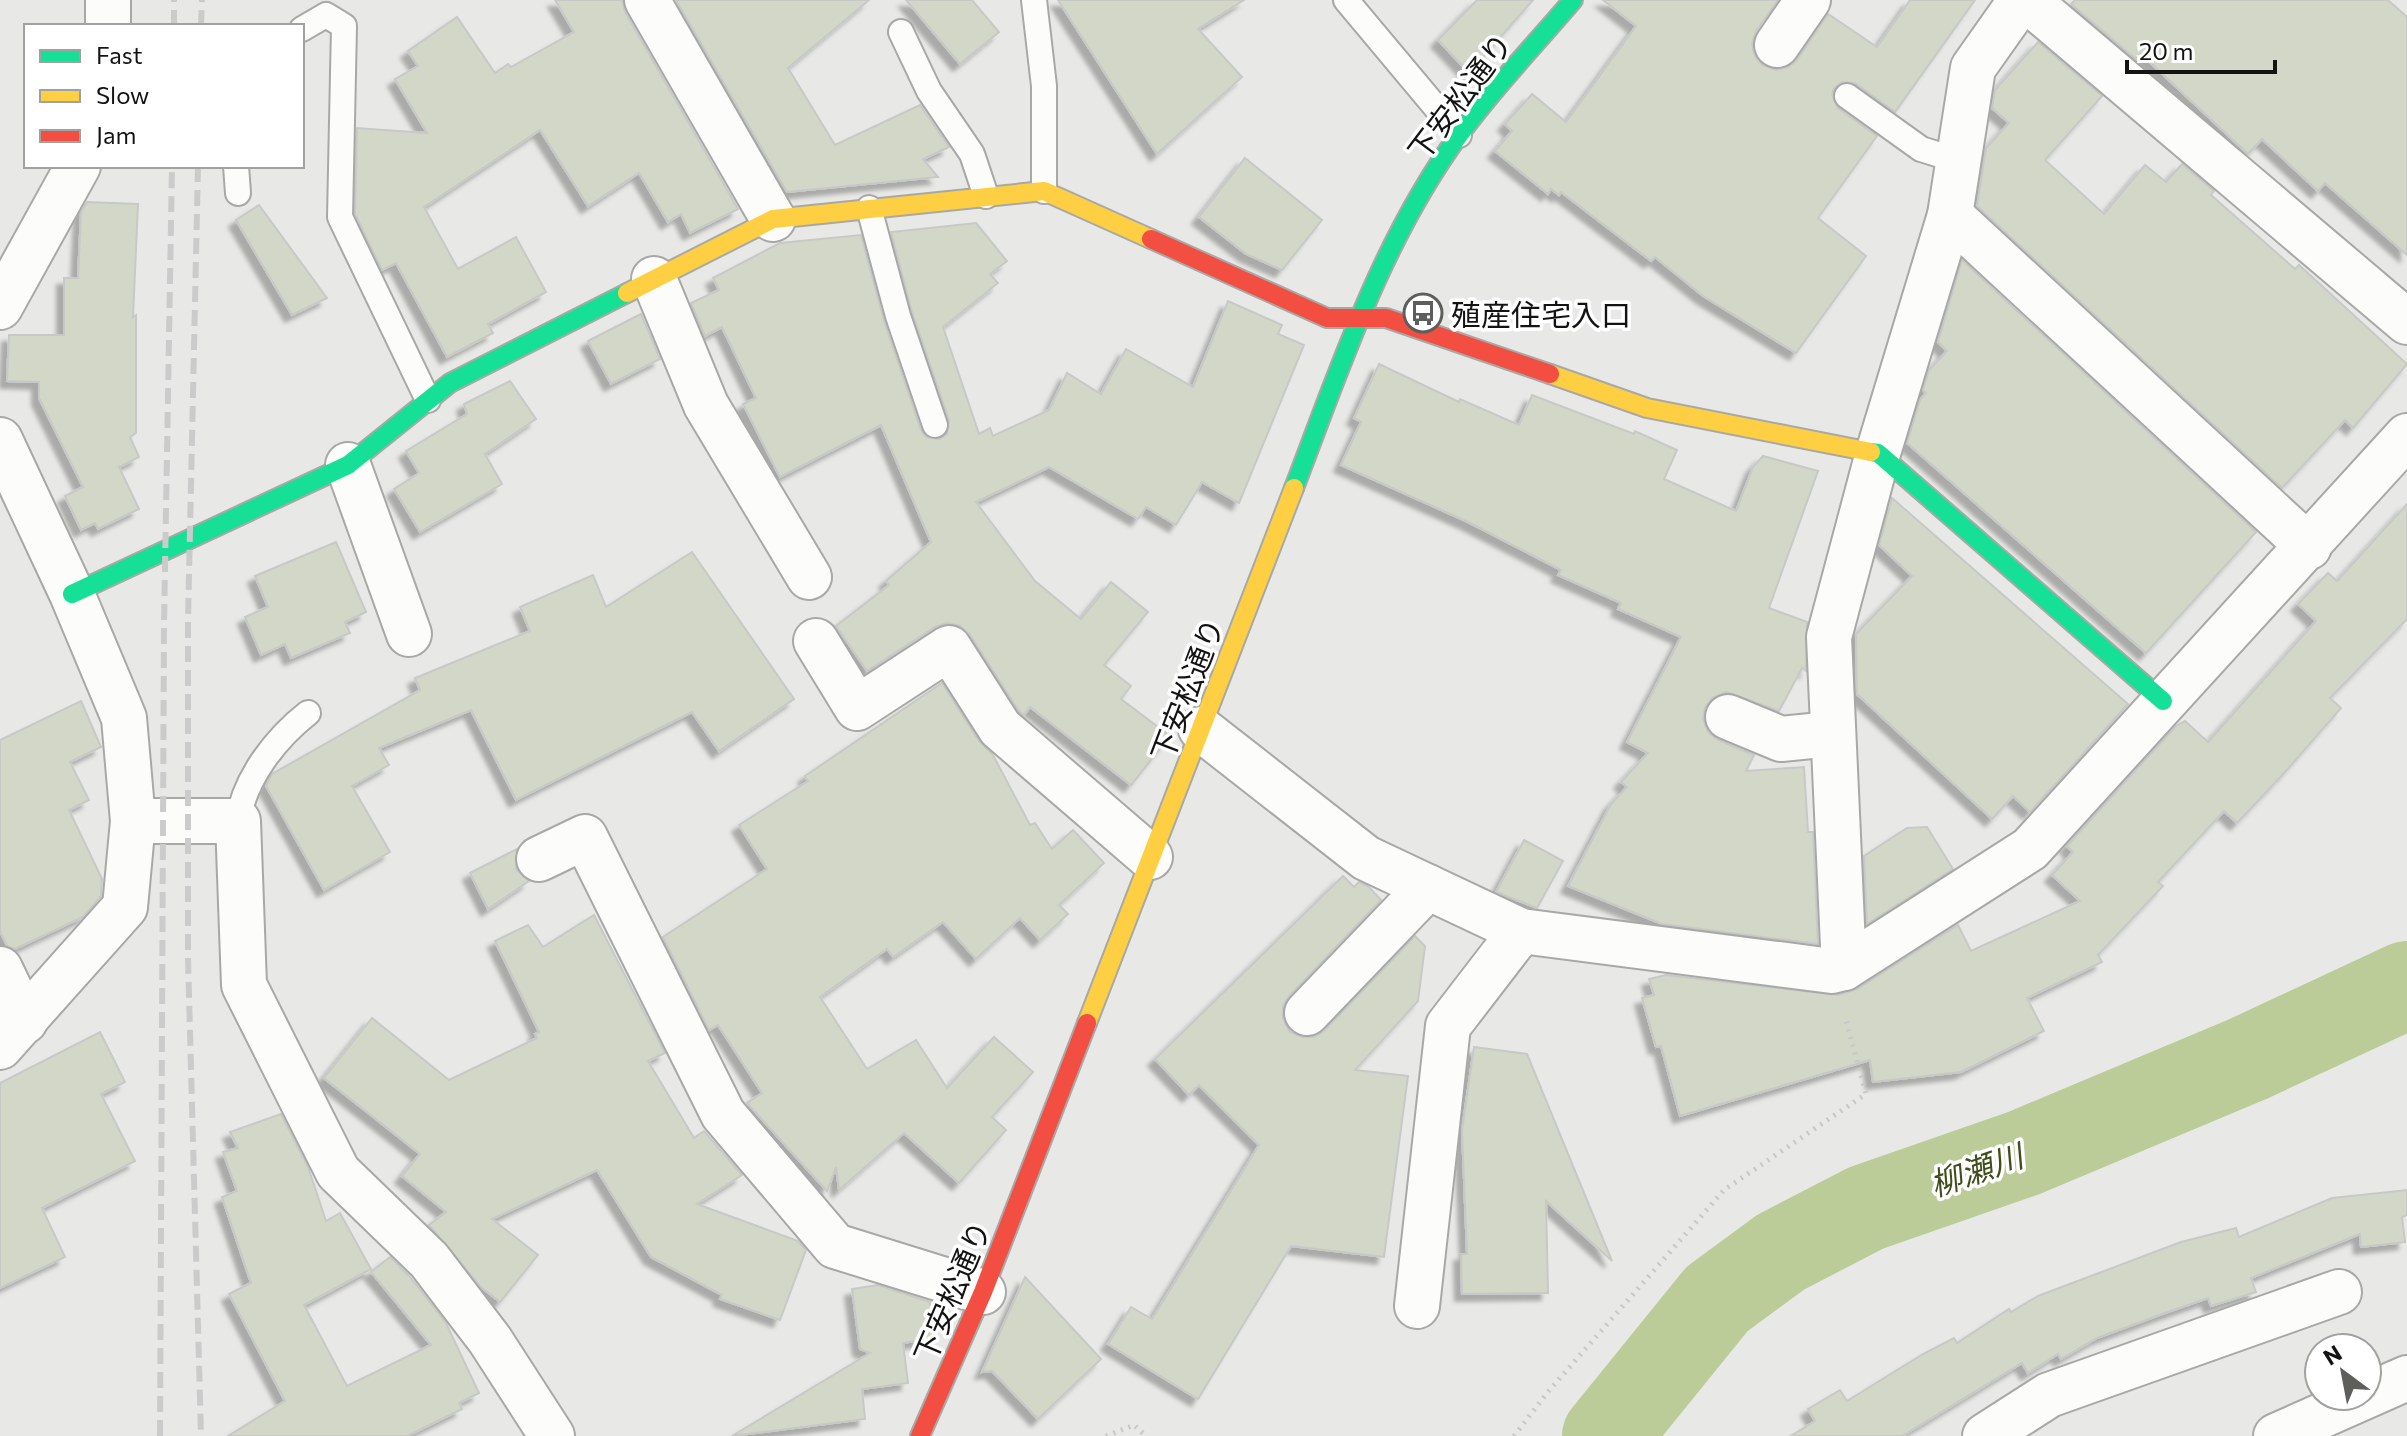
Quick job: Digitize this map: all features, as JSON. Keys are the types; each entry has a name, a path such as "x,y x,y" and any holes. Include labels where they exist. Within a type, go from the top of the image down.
{"street":[{"path":"108,0 108,24"},
{"path":"647,0 773,219"},
{"name":"下安松通り","path":"920,1436 983,1292 1359,317 1425,189 1459,135 1573,0"},
{"path":"1777,45 1808,0"},
{"path":"1838,970 1829,637 1878,453 1950,215 1973,68 2024,0 2407,322"},
{"path":"0,307 77,168"},
{"path":"72,594 348,465 450,383 773,219 1044,191 1327,318 1386,318 1647,408 1878,453 2163,701"},
{"path":"1950,215 2309,547"},
{"path":"654,279 706,405 809,577"},
{"path":"1201,729 1366,858 1521,931 1838,970 2030,849 2163,701 2309,547 2407,436"},
{"path":"0,440 72,594 124,718 133,821 125,907 12,1034"},
{"path":"348,465 409,634"},
{"path":"816,641 857,708 949,648 1000,728 1150,857"},
{"path":"1728,717 1781,739 1831,734"},
{"path":"133,821 238,821 244,985 338,1172 429,1260 490,1340 552,1436"},
{"path":"539,859 585,837 723,1114 835,1246 983,1292"},
{"path":"1307,1013 1428,887"},
{"path":"1417,1306 1448,1026 1521,931"},
{"path":"0,969 12,1034"},
{"path":"1985,1436 2049,1395 2339,1292"},
{"path":"2276,1436 2407,1378"}],"lane":[{"path":"1034,0 1044,86 1044,191"},
{"path":"1346,0 1459,135"},
{"path":"304,28 326,15 344,26 340,217 428,400"},
{"path":"901,32 929,91 972,154 986,196"},
{"path":"1847,96 1921,149 1959,161"},
{"path":"236,168 238,193"},
{"path":"869,208 898,316 935,425"},
{"path":"238,821 242,798 259,770 287,730 308,713"}],"path":[{"path":"1514,1436 1547,1393 1724,1190 1866,1094 1838,970"},
{"path":"1106,1436 1134,1425 1146,1436"}],"building":[{"path":"555,0 622,0 625,12 738,209 690,233 681,214 668,222 639,173 588,206 540,130 424,207 458,269 516,237 546,292 488,324 493,333 447,357 396,263 382,270 355,214 357,128 427,133 395,79 418,66 408,51 457,17 495,73 574,32"},
{"path":"676,0 869,0 788,68 835,145 920,105 949,147 923,159 938,177 787,192"},
{"path":"906,0 972,0 999,32 960,64"},
{"path":"1058,0 1244,0 1198,29 1242,77 1157,154"},
{"path":"1477,0 1533,0 1469,73 1438,40"},
{"path":"1603,0 1778,0 1756,31 1752,44 1755,56 1762,65 1776,70 1788,67 1797,60 1828,14 1877,47 1910,0 1975,0 1895,112 1855,83 1842,82 1834,88 1832,95 1838,108 1877,136 1818,218 1866,256 1796,353 1703,296 1655,257 1651,261 1561,192 1559,195 1551,189 1548,194 1495,151 1512,131 1505,124 1532,94 1566,122 1636,26"},
{"path":"2075,0 2388,0 2407,17 2407,255 2325,183 2318,191 2262,139 2248,154 2141,54 2136,59 2071,4"},
{"path":"2038,42 2102,96 2045,160 2104,214 2145,165 2166,182 2182,164 2214,191 2211,195 2295,269 2299,265 2407,364 2353,428 2345,420 2282,488 1977,206 1986,148 2009,123 1992,108 1995,90"},
{"path":"1245,158 1322,220 1282,270 1246,254 1199,217"},
{"path":"87,202 138,204 133,317 136,315 136,433 130,437 139,457 119,467 139,509 98,529 95,523 81,530 65,496 83,487 39,398 39,382 7,381 9,335 64,335 64,278 78,278 81,212"},
{"path":"259,205 327,298 292,315 236,220"},
{"path":"976,223 1007,261 990,274 998,283 943,327 979,434 990,428 993,436 1049,410 1067,373 1101,394 1126,349 1193,387 1228,301 1282,325 1278,334 1304,345 1239,503 1202,482 1176,525 1146,507 1138,519 1049,467 976,502 1035,581 1081,619 1111,582 1148,612 1104,665 1131,686 1121,699 1170,736 1131,785 1030,707 1024,715 1019,711 970,635 960,626 947,623 935,627 867,671 836,626 889,585 886,581 931,542 881,425 780,477 743,404 756,398 722,327 705,336 691,303 719,290 713,278 780,243 861,235 884,321 921,430 926,437 939,439 947,434 949,420 912,312 891,232"},
{"path":"1962,260 2256,532 2146,653 1907,443 1920,400 1926,393 1923,390 1929,370 1947,351 1938,342"},
{"path":"641,314 660,359 611,384 588,341"},
{"path":"1379,364 1459,402 1460,399 1519,425 1532,395 1634,434 1635,431 1677,450 1664,479 1736,511 1753,467 1763,456 1818,471 1769,608 1807,622 1806,671 1802,668 1779,711 1726,692 1712,698 1705,708 1703,719 1708,732 1718,740 1754,755 1746,771 1804,767 1808,832 1813,832 1818,944 1662,924 1568,886 1611,804 1627,787 1621,782 1648,753 1627,742 1681,637 1618,609 1621,603 1558,575 1561,570 1468,522 1341,465 1361,422 1354,418"},
{"path":"510,381 536,419 485,454 502,484 420,532 394,489 419,473 406,451 467,414 464,404"},
{"path":"1892,498 2128,704 2030,812 2013,796 1992,819 1857,694 1856,634 1912,576 1879,545"},
{"path":"2407,504 2407,619 2330,698 2341,708 2237,823 2224,811 2158,882 2163,886 2098,955 2102,962 2027,998 2044,1031 1961,1072 1873,1082 1870,1060 1680,1116 1661,1046 1656,1047 1642,998 1654,995 1649,979 1666,975 1838,995 1857,989 1958,925 1971,951 2080,901 2052,875 2073,852 2067,846 2176,726 2185,721 2208,742 2316,621 2298,604 2328,573 2337,581"},
{"path":"336,542 366,612 345,622 350,633 291,658 285,644 261,655 245,617 268,607 255,576"},
{"path":"692,552 794,699 719,751 692,712 516,800 471,710 379,748 389,765 352,786 390,852 324,890 266,786 272,774 420,690 415,678 530,631 520,607 593,575 606,607"},
{"path":"942,683 979,741 993,755 1030,825 1035,823 1052,849 1073,830 1104,863 1059,905 1068,914 1040,940 1020,918 976,959 943,922 893,957 887,949 820,997 867,1069 916,1040 947,1088 994,1037 1033,1072 992,1117 1006,1130 959,1183 904,1133 839,1190 836,1167 827,1191 747,1103 762,1093 718,1025 709,1030 663,937 767,869 739,825 808,781 805,776"},
{"path":"81,701 101,747 70,762 89,800 69,810 102,879 101,896 83,917 15,949 7,946 0,931 0,740"},
{"path":"1927,827 1953,869 1867,924 1864,856 1907,828"},
{"path":"1524,840 1563,861 1537,908 1496,892"},
{"path":"517,849 516,869 529,881 488,909 470,873"},
{"path":"1343,876 1354,887 1359,882 1368,886 1381,900 1289,996 1283,1006 1283,1019 1290,1032 1302,1037 1315,1037 1415,936 1425,946 1418,1001 1355,1070 1408,1076 1384,1257 1291,1246 1198,1399 1108,1344 1131,1307 1152,1319 1259,1145 1199,1085 1189,1095 1155,1059"},
{"path":"594,915 665,1053 648,1061 694,1138 704,1131 742,1175 697,1204 798,1241 806,1250 780,1320 720,1299 722,1295 651,1257 597,1170 492,1219 538,1255 500,1302 481,1287 429,1225 446,1212 402,1176 420,1154 324,1078 372,1018 449,1080 537,1038 535,1034 539,1032 495,941 528,925 543,947"},
{"path":"100,1032 125,1082 101,1094 135,1161 42,1208 65,1257 0,1288 0,1083"},
{"path":"1474,1047 1527,1054 1612,1261 1546,1201 1548,1293 1462,1294 1461,1254 1467,1254 1462,1130"},
{"path":"281,1114 308,1167 326,1221 340,1213 371,1269 304,1305 347,1386 431,1345 371,1272 390,1257 446,1323 479,1393 459,1403 462,1409 407,1436 228,1436 285,1401 229,1294 251,1283 222,1197 237,1191 223,1152 238,1148 230,1132"},
{"path":"2407,1190 2407,1215 2402,1217 2405,1242 2361,1247 2360,1234 2251,1278 2256,1292 2211,1306 2208,1298 2165,1313 2097,1338 2061,1359 2058,1354 2028,1373 2022,1363 1902,1436 1791,1436 1815,1421 1808,1409 1840,1390 1847,1401 1923,1354 1954,1338 1957,1343 2009,1309 2011,1312 2038,1296 2181,1242 2236,1228 2239,1237 2332,1198"},
{"path":"1025,1277 1101,1359 1038,1419 992,1371 982,1372"},
{"path":"878,1285 930,1302 934,1338 903,1343 908,1383 862,1389 865,1419 732,1436 870,1353 860,1349 852,1289"}],"waterway":[{"name":"柳瀬川","path":"1606,1436 1717,1299 1781,1252 1866,1208 2024,1153 2248,1059 2407,985"}],"railway":[{"path":"174,0 174,24"},
{"path":"201,24 202,0"},
{"path":"160,1436 164,625 172,168"},
{"path":"198,168 188,621 188,958 201,1436"}],"traffic: fast":[{"path":"1294,488 1346,351 1407,218 1459,135 1573,0"},
{"path":"72,594 348,465 450,383 627,293"},
{"path":"1871,452 1878,453 2163,701"}],"traffic: slow":[{"path":"627,293 773,219 1044,191 1151,239"},
{"path":"1550,374 1647,408 1871,452"},
{"path":"1087,1023 1294,488"}],"traffic: jam":[{"path":"1151,239 1327,318 1386,318 1550,374"},
{"path":"920,1436 983,1292 1087,1023"}],"place":[{"name":"殖産住宅入口","path":"1423,313"}]}
